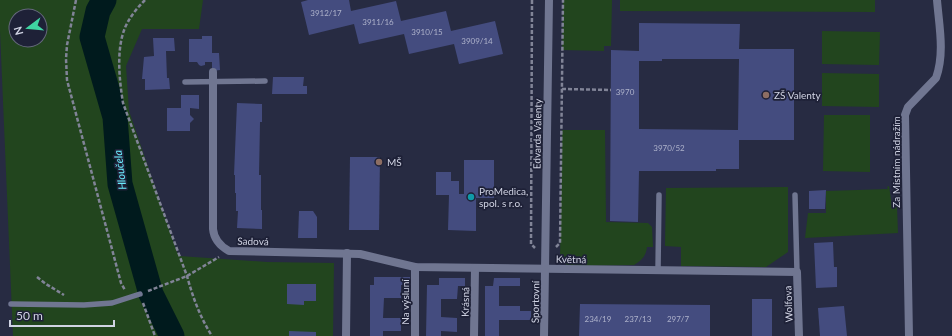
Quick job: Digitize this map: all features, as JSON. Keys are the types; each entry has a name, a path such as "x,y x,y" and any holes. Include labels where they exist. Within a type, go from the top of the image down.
{"street":[{"name":"Edvarda Valenty","path":"546,269 549,0"},
{"name":"Za Místním nádražím","path":"909,336 905,115 908,107 936,78 938,71 941,48 937,0"},
{"name":"Sadová","path":"213,72 213,229 216,241 229,251 347,253"},
{"name":"Květná","path":"347,253 360,254 415,267 797,272"},
{"path":"346,336 347,253"},
{"name":"Na výsluní","path":"415,267 415,336"},
{"name":"Krásná","path":"474,336 475,268"},
{"name":"Sportovní","path":"544,336 546,269"},
{"name":"Wolfova","path":"797,272 799,336"}],"lane":[{"path":"185,82 265,81"},
{"path":"795,195 797,272"},
{"path":"658,270 659,196"},
{"path":"11,304 84,305 112,303 140,294"}],"path":[{"path":"76,0 67,44 67,80 121,283 129,297"},
{"path":"144,0 128,21 121,40 119,76 123,103 187,276 194,301 202,320 212,336"},
{"path":"532,0 531,244 546,257 560,243 563,0"},
{"path":"562,89 611,90"},
{"path":"158,287 187,276 229,251"},
{"path":"37,277 74,301 84,305"},
{"path":"140,294 155,336"}],"green space":[{"path":"0,0 203,0 199,29 142,29 126,66 129,111 177,252 179,256 267,262 334,263 333,336 13,336"},
{"path":"563,0 612,0 611,46 604,46 604,51 562,50"},
{"path":"620,0 875,0 875,12 620,11"},
{"path":"822,31 880,32 879,65 822,64"},
{"path":"822,73 879,74 879,107 822,106"},
{"path":"824,115 870,115 870,172 823,171"},
{"path":"562,130 605,130 606,222 648,223 652,227 653,247 647,247 643,258 634,265 571,266 560,262"},
{"path":"889,186 892,206 897,206 898,233 805,238 808,213 826,213 826,191 888,189 887,187"},
{"path":"788,187 788,252 766,267 681,266 681,247 665,246 666,188"}],"building":[{"path":"308,0 349,0 351,11 396,1 401,21 446,11 451,31 495,21 503,54 459,64 454,44 409,54 404,34 359,44 354,24 309,35 301,2"},
{"name":"ZŠ Valenty","path":"639,23 740,24 739,49 794,49 794,140 739,140 739,169 716,169 716,171 639,171 638,222 610,221 611,50 639,51","holes":["662,59 739,59 738,130 639,129 639,61 662,61"]},
{"path":"202,36 212,36 212,53 219,53 220,70 212,71 212,62 205,62 205,65 201,66 197,62 189,62 189,39 202,39"},
{"path":"153,38 174,38 175,51 166,51 167,78 169,78 170,89 145,90 145,79 142,79 144,57 154,56"},
{"path":"273,77 304,77 303,86 307,86 307,94 272,94"},
{"path":"181,95 199,95 199,109 190,108 190,115 194,119 190,123 190,131 167,131 167,108 181,108"},
{"path":"237,103 262,104 262,122 260,122 259,175 261,175 262,229 237,228 238,211 236,211 234,175"},
{"path":"350,157 380,157 379,230 349,230"},
{"name":"ProMedica, spol. s r.o.","path":"464,160 494,160 494,198 476,198 476,231 448,230 449,195 436,195 436,172 451,172 451,181 459,181 459,194 464,194"},
{"path":"826,190 825,209 809,209 809,191"},
{"path":"299,211 313,211 317,217 317,238 298,238"},
{"path":"833,242 834,267 837,267 837,287 816,288 814,243"},
{"path":"374,277 410,277 410,285 401,285 401,298 384,298 383,318 401,318 401,331 383,331 383,336 370,336 370,285 374,285"},
{"path":"439,278 465,278 465,286 458,286 457,299 441,299 441,317 457,318 457,332 441,331 441,336 426,336 427,285 439,285"},
{"path":"494,278 520,278 520,286 499,286 499,306 520,306 520,311 531,311 531,320 499,320 499,336 485,336 485,286 493,286"},
{"path":"287,284 316,284 316,301 304,301 304,305 287,304"},
{"path":"752,299 772,299 772,336 752,336"},
{"path":"580,304 710,305 710,336 579,336"},
{"path":"844,306 847,336 820,336 818,308"},
{"path":"289,331 316,332 316,336 289,336"}],"waterway":[{"name":"Hloučela","path":"104,0 98,11 92,37 115,117 120,184 151,294 172,336"}],"place":[{"name":"ZŠ Valenty","path":"766,95"},
{"name":"MŠ","path":"379,162"},
{"name":"ProMedica, spol. s r.o.","path":"471,197"}]}
